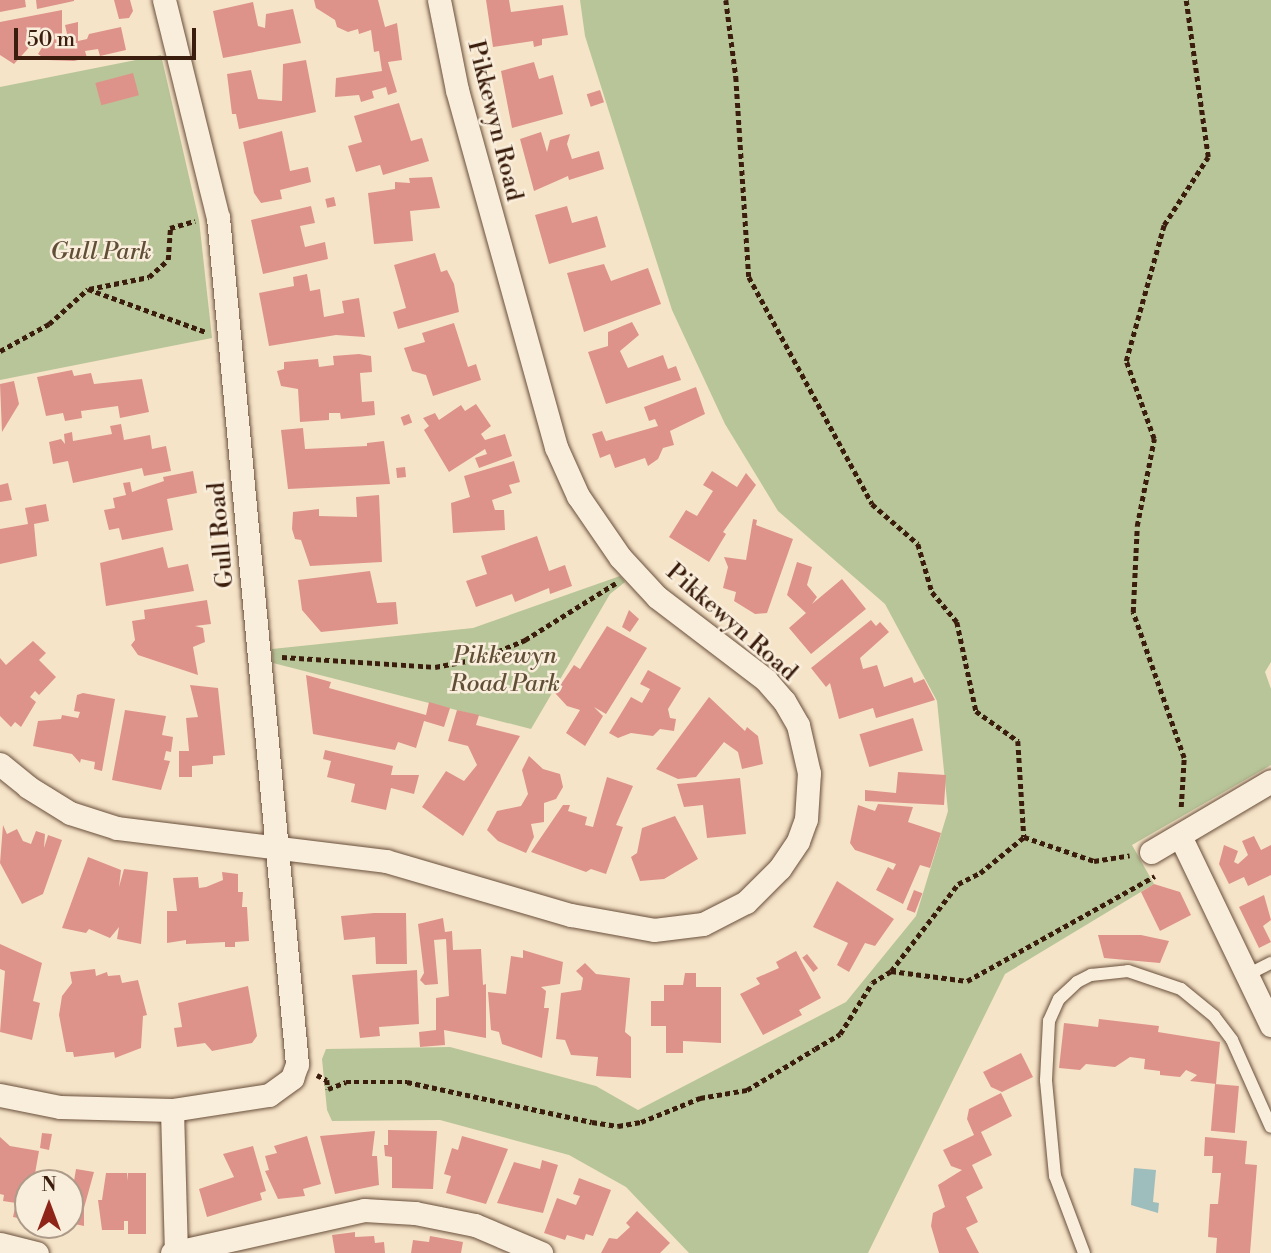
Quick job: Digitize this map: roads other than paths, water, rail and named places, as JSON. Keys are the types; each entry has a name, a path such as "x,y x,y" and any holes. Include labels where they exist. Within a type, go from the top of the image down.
{"street":[{"name":"Gull Road","path":"164,0 218,218 278,847 296,1071 282,1088 269,1096 172,1110"},
{"name":"Pikkewyn Road","path":"0,764 27,787 70,813 117,828 386,861 621,927 680,930 704,924 746,902 780,868 806,819 809,774 802,736 784,701 765,680 657,597 633,571 596,526 556,447 460,103 439,0"},
{"path":"1156,862 1180,836 1271,781"},
{"path":"1180,836 1271,1025"},
{"path":"0,1095 60,1107 172,1110 174,1253 364,1210 415,1213 475,1225 541,1253"},
{"path":"0,1244 37,1253"}],"lane":[{"path":"1247,975 1271,963"},
{"path":"1084,1253 1055,1176 1046,1080 1049,1021 1059,999 1077,982 1091,975 1128,971 1149,974 1181,989 1214,1016 1232,1041 1271,1127"}],"water":[{"path":"1134,1168 1156,1170 1153,1202 1159,1203 1158,1213 1131,1205"}],"park label":[{"name":"Gull Park","path":"101,253"},
{"name":"Pikkewyn Road Park","path":"505,671"}]}
